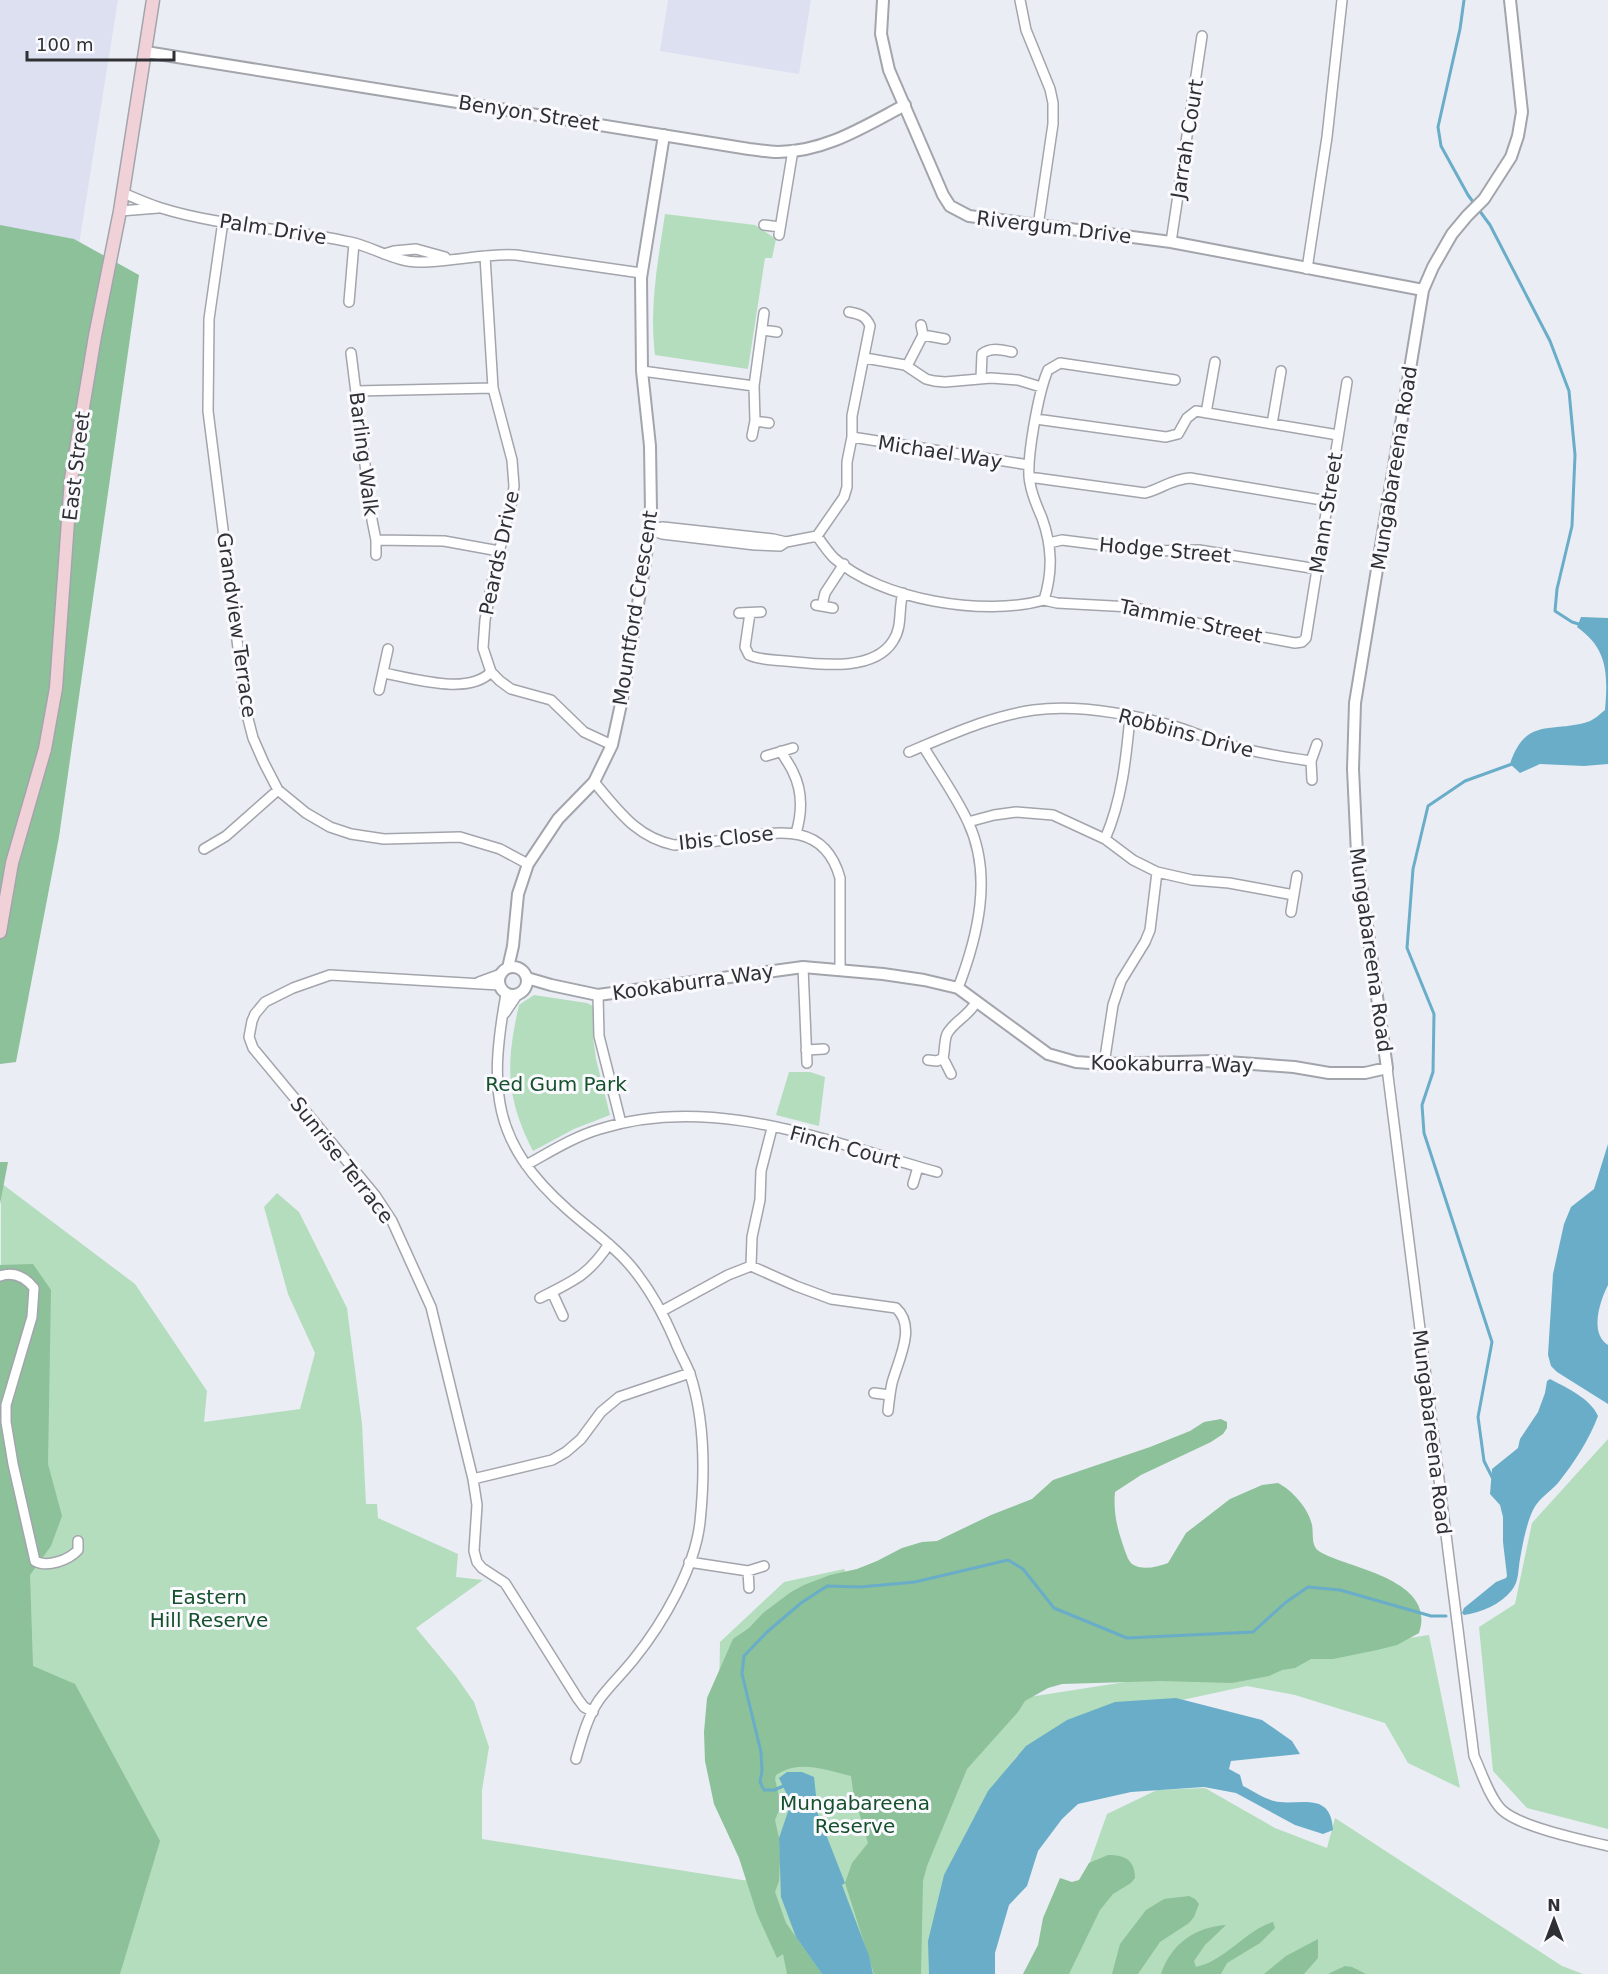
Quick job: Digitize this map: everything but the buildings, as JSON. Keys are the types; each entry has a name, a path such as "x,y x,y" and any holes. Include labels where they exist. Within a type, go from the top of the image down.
{"main road":[{"name":"East Street","path":"0,932 12,863 45,748 56,688 71,479 95,336 120,211 153,0"}],"street":[{"name":"Rivergum Drive","path":"883,0 880,22 882,48 889,70 943,195 950,206 969,216 1171,242 1423,290"},
{"path":"1020,0 1026,30 1050,89 1053,104 1053,124 1038,226"},
{"path":"1307,268 1327,137 1342,0"},
{"name":"Mungabareena Road","path":"1510,0 1522,112 1518,136 1511,157 1484,199 1452,234 1423,290 1355,703 1353,769 1357,854 1387,1068 1474,1756 1502,1810 1526,1823 1549,1831 1608,1846"},
{"name":"Jarrah Court","path":"1171,242 1202,36"},
{"name":"Benyon Street","path":"146,52 778,152 816,147 837,140 905,105"},
{"name":"Mountford Crescent","path":"576,1759 583,1734 593,1712 600,1700 654,1634 672,1603 689,1562 700,1526 704,1479 700,1426 690,1374 662,1311 633,1269 609,1244 545,1189 526,1165 511,1138 498,1096 496,1069 509,984 518,894 528,864 558,819 594,782 612,745 640,593 652,500 650,446 642,371 641,273 664,135"},
{"path":"764,225 779,231 793,150"},
{"name":"Palm Drive","path":"123,193 160,208 223,221 310,233 354,243 419,263 516,255 641,273"},
{"name":"Palm Drive","path":"120,211 160,208"},
{"name":"Grandview Terrace","path":"223,221 209,319 208,411 246,711 254,738 278,790 306,813 330,827 351,834 369,838 403,840 460,837 500,849 528,864"},
{"path":"349,302 354,243"},
{"name":"Peards Drive","path":"484,256 493,388 512,460 514,479 512,501 499,550 483,639 483,648 491,672"},
{"path":"649,530 662,534 754,545 780,546 786,542 817,537 844,497 852,437 852,416 870,326 867,319 860,314 849,312"},
{"path":"752,436 754,386 764,313"},
{"path":"762,330 777,332"},
{"path":"907,366 922,330 945,339"},
{"path":"981,378 982,354 994,350 1012,352"},
{"name":"Barling Walk","path":"351,353 376,540 376,555"},
{"path":"865,358 907,366 926,379 934,381 981,378 1018,380 1041,387"},
{"path":"1206,413 1215,362"},
{"path":"1044,600 1051,567 1049,543 1035,504 1029,477 1029,465 1041,387 1048,370 1060,363 1175,380"},
{"path":"642,371 754,386"},
{"path":"1272,424 1281,371"},
{"name":"Mann Street","path":"1302,642 1306,638 1347,382"},
{"path":"356,391 493,388"},
{"path":"1036,419 1166,437 1178,434 1191,414 1196,411 1338,435"},
{"path":"754,420 769,423"},
{"name":"Michael Way","path":"852,437 1029,465"},
{"path":"1029,477 1145,493 1172,481 1190,478 1328,501"},
{"name":"Tammie Street","path":"817,537 834,558 854,572 903,593 947,604 1012,605 1044,600 1057,603 1131,606 1230,631 1295,643 1302,642"},
{"path":"376,540 444,541 499,550"},
{"name":"Hodge Street","path":"1049,543 1062,540 1149,551 1199,550 1317,568"},
{"path":"833,608 819,605 844,564"},
{"path":"750,613 745,647 746,652 753,657 826,666 850,664 873,657 885,650 892,642 900,623 903,593"},
{"path":"739,613 761,612"},
{"path":"379,690 388,649"},
{"path":"383,673 456,685 477,681 491,672 512,689 551,700 584,732 612,745"},
{"name":"Robbins Drive","path":"909,752 989,720 1035,710 1084,709 1174,726 1263,754 1311,761"},
{"path":"1105,839 1119,800 1130,717"},
{"path":"1312,780 1311,761 1317,744"},
{"path":"923,746 968,822 977,848 981,875 981,898 976,935 958,988"},
{"path":"766,756 793,748"},
{"path":"782,752 793,771 799,790 800,820 796,833"},
{"name":"Ibis Close","path":"594,782 636,828 658,842 674,845 781,832 796,833 820,846 827,852 837,868 840,891 840,970"},
{"path":"204,849 226,836 278,790"},
{"path":"968,822 1016,812 1053,815 1105,839 1126,856 1157,872 1192,880 1229,882 1294,895"},
{"path":"1104,1064 1113,1005 1121,981 1150,930 1157,872"},
{"path":"1291,912 1297,876"},
{"name":"Mountford Crescent","path":"513,946 524,973"},
{"name":"Kookaburra Way","path":"551,985 514,966 509,984 551,985 598,995 802,967 840,970 924,980 958,988 1048,1054 1076,1062 1104,1064 1212,1062 1294,1067 1329,1073 1365,1073 1387,1068"},
{"path":"802,967 807,1064"},
{"path":"509,984 524,973"},
{"name":"Sunrise Terrace","path":"509,984 330,975 293,988 265,1002 255,1014 249,1037 253,1048 375,1195 392,1221 431,1307 473,1479 477,1505 474,1551 477,1562 482,1568 505,1583 573,1692 584,1707 593,1712"},
{"path":"598,995 599,1036 621,1123"},
{"path":"951,1074 943,1058 948,1031 968,1015 976,1002"},
{"path":"806,1050 824,1048"},
{"path":"928,1060 937,1061 943,1058"},
{"name":"Finch Court","path":"526,1165 577,1137 621,1123 644,1118 692,1115 725,1117 808,1135 938,1172"},
{"path":"751,1266 752,1237 760,1200 761,1171 772,1128"},
{"name":"Finch Court","path":"914,1184 918,1167"},
{"path":"540,1298 578,1278 596,1264 609,1244"},
{"path":"662,1311 728,1275 751,1266 831,1299 896,1308 903,1315 905,1335 888,1412"},
{"path":"0,1276 15,1274 34,1288 32,1317 6,1405 6,1422 16,1482 35,1561 40,1564 49,1564 72,1556 78,1551 78,1541"},
{"path":"552,1292 563,1316"},
{"path":"473,1479 552,1460 581,1439 601,1412 620,1397 690,1374"},
{"path":"874,1393 890,1395"},
{"path":"689,1562 748,1571 764,1566"},
{"path":"748,1571 749,1588"}],"shaded area":[{"path":"0,0 118,0 77,257 0,245"},
{"path":"668,0 811,0 799,74 660,51"}],"green space":[{"path":"665,214 755,225 776,239 772,258 765,258 748,369 655,355 654,302"},
{"path":"0,225 74,239 139,275 59,837 16,1062 0,1064"},
{"name":"Red Gum Park","path":"534,995 587,1003 593,1006 596,1059 610,1115 574,1129 533,1151 517,1113 510,1062 519,1005"},
{"path":"789,1072 810,1072 825,1077 819,1126 776,1115"},
{"path":"0,1162 8,1162 0,1204"},
{"path":"1,1183 135,1284 207,1391 204,1422 300,1409 315,1353 288,1294 264,1207 277,1193 299,1212 347,1308 362,1424 366,1504 377,1504 378,1518 458,1554 456,1577 483,1580 416,1628 474,1702 489,1747 482,1790 482,1839 755,1881 717,1790 720,1642 784,1582 844,1569 919,1714 1429,1635 1460,1788 1408,1763 1385,1723 1295,1695 1247,1686 1080,1722 1017,1756 989,1793 930,1974 0,1974"},
{"path":"33,1264 51,1290 48,1464 62,1516 51,1546 30,1575 33,1666 75,1684 160,1841 120,1974 0,1974 0,1265"},
{"path":"1221,1419 1227,1422 1227,1428 1223,1434 1141,1475 1115,1492 1115,1515 1118,1529 1132,1564 1145,1568 1168,1563 1186,1533 1230,1499 1262,1485 1278,1483 1294,1495 1304,1507 1312,1525 1313,1541 1318,1551 1388,1579 1416,1600 1421,1615 1419,1633 1397,1645 1333,1659 1311,1659 1295,1668 1282,1670 1269,1676 1232,1683 1161,1681 1062,1684 1048,1688 1025,1701 1018,1712 967,1769 927,1866 923,1881 921,1974 874,1974 845,1883 852,1863 868,1843 851,1776 813,1767 785,1770 776,1775 775,1779 781,1805 775,1820 780,1859 779,1881 775,1892 786,1923 822,1974 787,1974 783,1954 777,1958 757,1914 739,1858 714,1804 705,1761 704,1732 707,1698 733,1639 749,1628 763,1613 804,1585 830,1575 857,1569 902,1548 922,1542 937,1541 991,1515 1032,1499 1053,1480 1150,1447 1190,1431 1204,1422"},
{"path":"1608,1439 1608,1829 1527,1808 1493,1771 1479,1627 1515,1604 1532,1523"},
{"path":"1205,1788 1275,1828 1327,1848 1335,1818 1562,1966 1583,1974 1050,1974 1107,1814 1157,1790"},
{"path":"1108,1855 1128,1860 1135,1872 1135,1878 1113,1894 1100,1910 1069,1974 1023,1974 1038,1945 1043,1918 1060,1878 1072,1882 1079,1880 1089,1863"},
{"path":"1189,1896 1199,1904 1189,1923 1160,1942 1138,1974 1112,1974 1120,1944 1146,1910 1164,1899"},
{"path":"1273,1922 1275,1928 1260,1943 1227,1963 1221,1974 1161,1974 1171,1954 1194,1933 1226,1925 1205,1945 1194,1961 1196,1967 1216,1959 1253,1932"},
{"path":"1318,1939 1318,1958 1304,1974 1264,1974 1286,1956"},
{"path":"1345,1966 1352,1967 1366,1974 1328,1974"}],"water":[{"path":"1581,617 1608,618 1608,764 1584,766 1540,764 1520,773 1510,764 1524,738 1542,729 1577,725 1590,721 1605,710 1604,663 1595,644 1577,627"},
{"path":"1608,1144 1608,1285 1599,1308 1598,1325 1602,1340 1608,1345 1608,1404 1557,1372 1551,1366 1548,1355 1553,1274 1564,1224 1571,1207 1594,1189"},
{"path":"1550,1379 1584,1399 1598,1416 1586,1442 1570,1467 1533,1510 1525,1534 1517,1579 1512,1590 1490,1607 1464,1615 1462,1613 1464,1608 1507,1576 1503,1517 1500,1505 1490,1494 1492,1469 1518,1448 1520,1439 1538,1412 1547,1381"},
{"path":"1176,1698 1262,1720 1292,1741 1300,1754 1231,1761 1229,1769 1240,1775 1243,1786 1270,1800 1320,1804 1331,1817 1333,1830 1323,1834 1295,1825 1236,1793 1204,1787 1131,1792 1078,1804 1062,1819 1038,1851 1027,1886 1009,1905 995,1953 995,1974 929,1974 928,1941 944,1875 988,1791 1026,1746 1067,1720 1115,1702"},
{"path":"787,1772 802,1772 814,1777 818,1814 845,1883 842,1885 869,1956 873,1974 822,1974 796,1937 781,1897 779,1838 791,1803 779,1778"}],"waterway":[{"path":"1464,0 1460,29 1438,127 1441,146 1468,195 1490,225 1550,341 1569,391 1575,455 1572,526 1557,589 1555,611 1572,622 1582,625"},
{"path":"1492,1477 1484,1461 1478,1417 1492,1342 1424,1133 1422,1105 1433,1072 1434,1014 1407,948 1413,869 1428,806 1465,781 1512,764"},
{"path":"786,1785 774,1790 764,1790 760,1782 761,1752 742,1674 744,1656 767,1632 801,1603 827,1586 860,1587 915,1582 1008,1560 1023,1569 1054,1608 1127,1638 1253,1632 1285,1603 1308,1587 1340,1590 1431,1616 1446,1616"}],"park label":[{"name":"Eastern Hill Reserve","path":"209,1608"},
{"name":"Mungabareena Reserve","path":"855,1814"}]}
